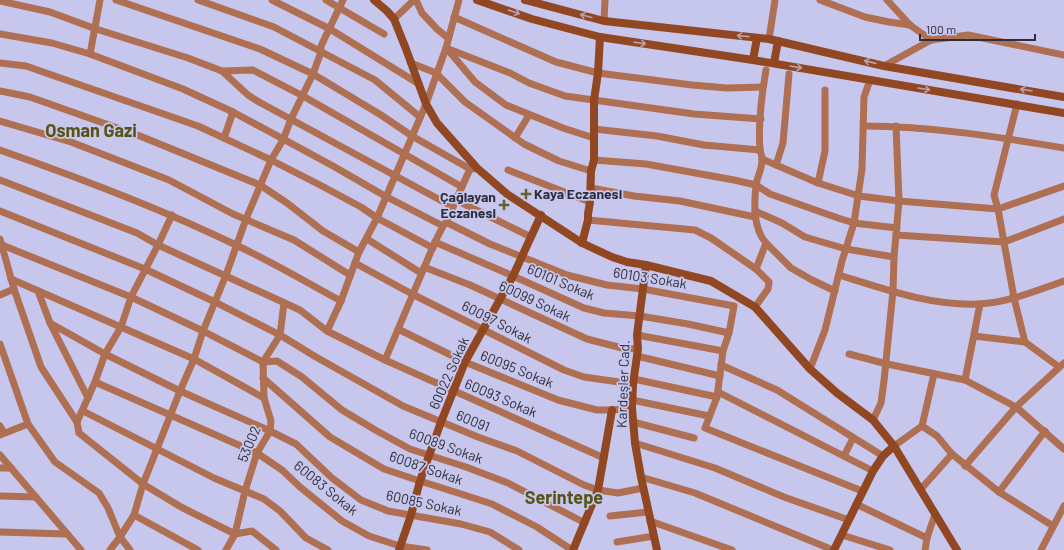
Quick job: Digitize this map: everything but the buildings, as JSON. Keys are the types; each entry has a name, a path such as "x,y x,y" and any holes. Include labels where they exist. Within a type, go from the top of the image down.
{"street":[{"path":"90,54 96,29 100,0"},
{"path":"116,0 260,49 313,74 381,115 412,136 473,168 507,194 582,243 612,257 627,262 646,265 711,281 755,307 810,369 837,393 873,420 894,446 957,550"},
{"path":"198,0 274,26 375,80 420,117"},
{"path":"272,0 330,29 419,84"},
{"path":"326,0 384,34"},
{"path":"110,550 134,515 142,484 194,359 203,331 226,275 246,219 271,160 313,74 321,52 321,46 343,0"},
{"path":"374,0 394,19 426,104 437,123 473,168"},
{"path":"394,19 414,0 416,0 422,13 448,38"},
{"path":"327,331 341,301 359,252 376,218 426,104 446,48 459,0"},
{"path":"476,0 532,19 600,37 774,63 1064,113"},
{"path":"524,0 604,21 769,39 884,66 1064,97"},
{"path":"604,21 605,0"},
{"path":"769,39 775,0"},
{"path":"820,0 865,16 910,25"},
{"path":"887,0 910,25 930,40"},
{"path":"0,2 50,12 96,29 188,58 222,71 248,95 453,207"},
{"path":"454,17 556,62 598,72 727,88 763,87"},
{"name":"60103 Sokak","path":"0,34 52,44 90,54 183,89 233,112 385,196 490,244 567,275 607,285 643,289 734,306"},
{"path":"884,66 930,40 968,35 1064,55"},
{"path":"582,243 588,220 594,160 594,100 598,72 600,37"},
{"path":"753,60 757,38"},
{"path":"774,63 778,41"},
{"path":"446,48 510,73 529,83 565,96 694,114 761,118"},
{"path":"446,48 475,82 506,105 563,128 594,134 657,136 704,145 760,150"},
{"name":"60101 Sokak","path":"0,63 26,66 198,126 271,160 361,207 376,218 434,245 513,276 584,308 604,313 640,316 688,324 729,333"},
{"path":"411,63 436,73 465,102 524,144 558,161 592,171"},
{"path":"222,71 253,70 303,96 462,187"},
{"path":"766,70 763,87 761,118 760,150 762,159 756,185 755,214 761,237 791,268 836,291"},
{"path":"776,165 784,143 789,74"},
{"path":"810,369 825,330 854,223 862,169 864,97 870,80"},
{"path":"818,183 825,151 825,90"},
{"path":"0,91 30,97 140,136 260,185 287,203 323,231 359,252"},
{"path":"1017,104 994,195 998,209 1014,298 1025,342"},
{"path":"224,138 233,112"},
{"path":"515,138 529,115"},
{"path":"0,121 71,142 162,177 233,214 294,240 350,275"},
{"path":"864,126 896,126 1008,139 1064,148"},
{"path":"873,420 881,403 887,364 893,292 894,257 899,201 896,126"},
{"path":"0,150 77,177 172,216 236,245 341,301"},
{"path":"762,159 818,183 859,196 899,201 998,209 1064,186"},
{"path":"594,160 646,164 756,185 770,194 854,223 896,232 1004,242 1064,219"},
{"path":"385,360 434,245 462,187 473,168"},
{"path":"508,170 590,202"},
{"name":"60093 Sokak","path":"0,180 137,233 158,245 300,310 327,331 385,360 453,392 502,412 604,458"},
{"path":"591,188 755,214 782,223 805,237 846,249 894,257"},
{"path":"456,200 531,237"},
{"name":"60091","path":"0,211 145,269 280,335 403,406 478,437 517,451 584,485 598,490 618,493 643,488"},
{"name":"60022 Sokak","path":"399,548 441,422 465,362 513,276 541,215"},
{"path":"77,422 83,411 106,354 121,327 131,298 172,216"},
{"path":"588,220 695,230 711,238 756,269 769,282 768,288 755,307"},
{"name":"60099 Sokak","path":"366,239 423,270 470,285 587,339 720,376"},
{"path":"1,242 14,290 41,367 77,422 79,433 142,484 235,534 252,531 276,550"},
{"path":"1,242 131,298 203,331 263,362 280,335 284,303"},
{"path":"756,269 766,243"},
{"name":"60097 Sokak","path":"355,263 412,294 564,370 584,377 633,382 718,394 873,471"},
{"name":"Kardeşler Cad.","path":"646,265 637,335 637,353 632,404 635,443 643,488 657,550"},
{"path":"839,275 893,292 939,303 980,304 1014,298 1064,280"},
{"path":"11,279 194,359 264,398"},
{"path":"0,295 14,290"},
{"path":"38,291 50,323 88,398"},
{"path":"737,296 721,365 718,394 705,428 862,491"},
{"path":"965,380 980,304"},
{"name":"60085 Sokak","path":"50,323 106,354 180,391 296,444 332,478 361,500 388,511 461,524 490,532 519,550"},
{"name":"60095 Sokak","path":"398,329 465,362 558,400 597,410 612,410 632,404 709,416"},
{"path":"637,335 724,351"},
{"path":"965,466 1016,407 1062,365 1025,342 974,336"},
{"path":"0,344 28,424 55,462 99,493 108,508 120,537 130,550"},
{"path":"849,354 887,364 965,380 1016,407 1064,448"},
{"name":"60089 Sokak","path":"263,362 277,361 302,377 342,410 410,449 508,482 585,523"},
{"name":"53002","path":"226,550 235,534 245,491 257,453 270,431 271,421 264,398 263,362"},
{"path":"721,365 777,390 882,456"},
{"path":"641,477 695,493 833,550 842,535 862,491 882,456 922,426 934,374"},
{"name":"60087 Sokak","path":"263,378 330,437 384,469 420,482 458,492 492,504 536,527 573,550"},
{"name":"60083 Sokak","path":"95,382 257,453 282,470 300,488 342,521 369,536 399,548 427,550"},
{"path":"573,550 598,490 612,410"},
{"path":"83,411 214,478 264,499 280,511 306,538 328,550"},
{"path":"633,422 694,438"},
{"path":"0,426 2,434 28,424"},
{"path":"922,426 937,436 952,454 965,466 999,492 1015,504 1053,526"},
{"path":"999,492 1045,431"},
{"path":"844,456 853,438"},
{"path":"635,443 715,468 784,497 849,520"},
{"path":"921,489 952,454"},
{"path":"0,455 81,550"},
{"path":"0,468 11,468"},
{"path":"0,496 36,497"},
{"path":"856,504 927,538"},
{"path":"1041,550 1064,506"},
{"path":"610,516 648,512"},
{"path":"925,550 927,538 935,514"},
{"path":"134,515 198,550"},
{"path":"650,521 732,550"},
{"path":"0,532 67,534"},
{"path":"842,535 890,550"},
{"path":"617,542 654,536"}],"place":[{"name":"Kaya Eczanesi","path":"526,194"},
{"name":"Çağlayan Eczanesi","path":"504,205"}],"district":[{"name":"Osman Gazi","path":"91,131"},
{"name":"Serintepe","path":"564,498"}]}
